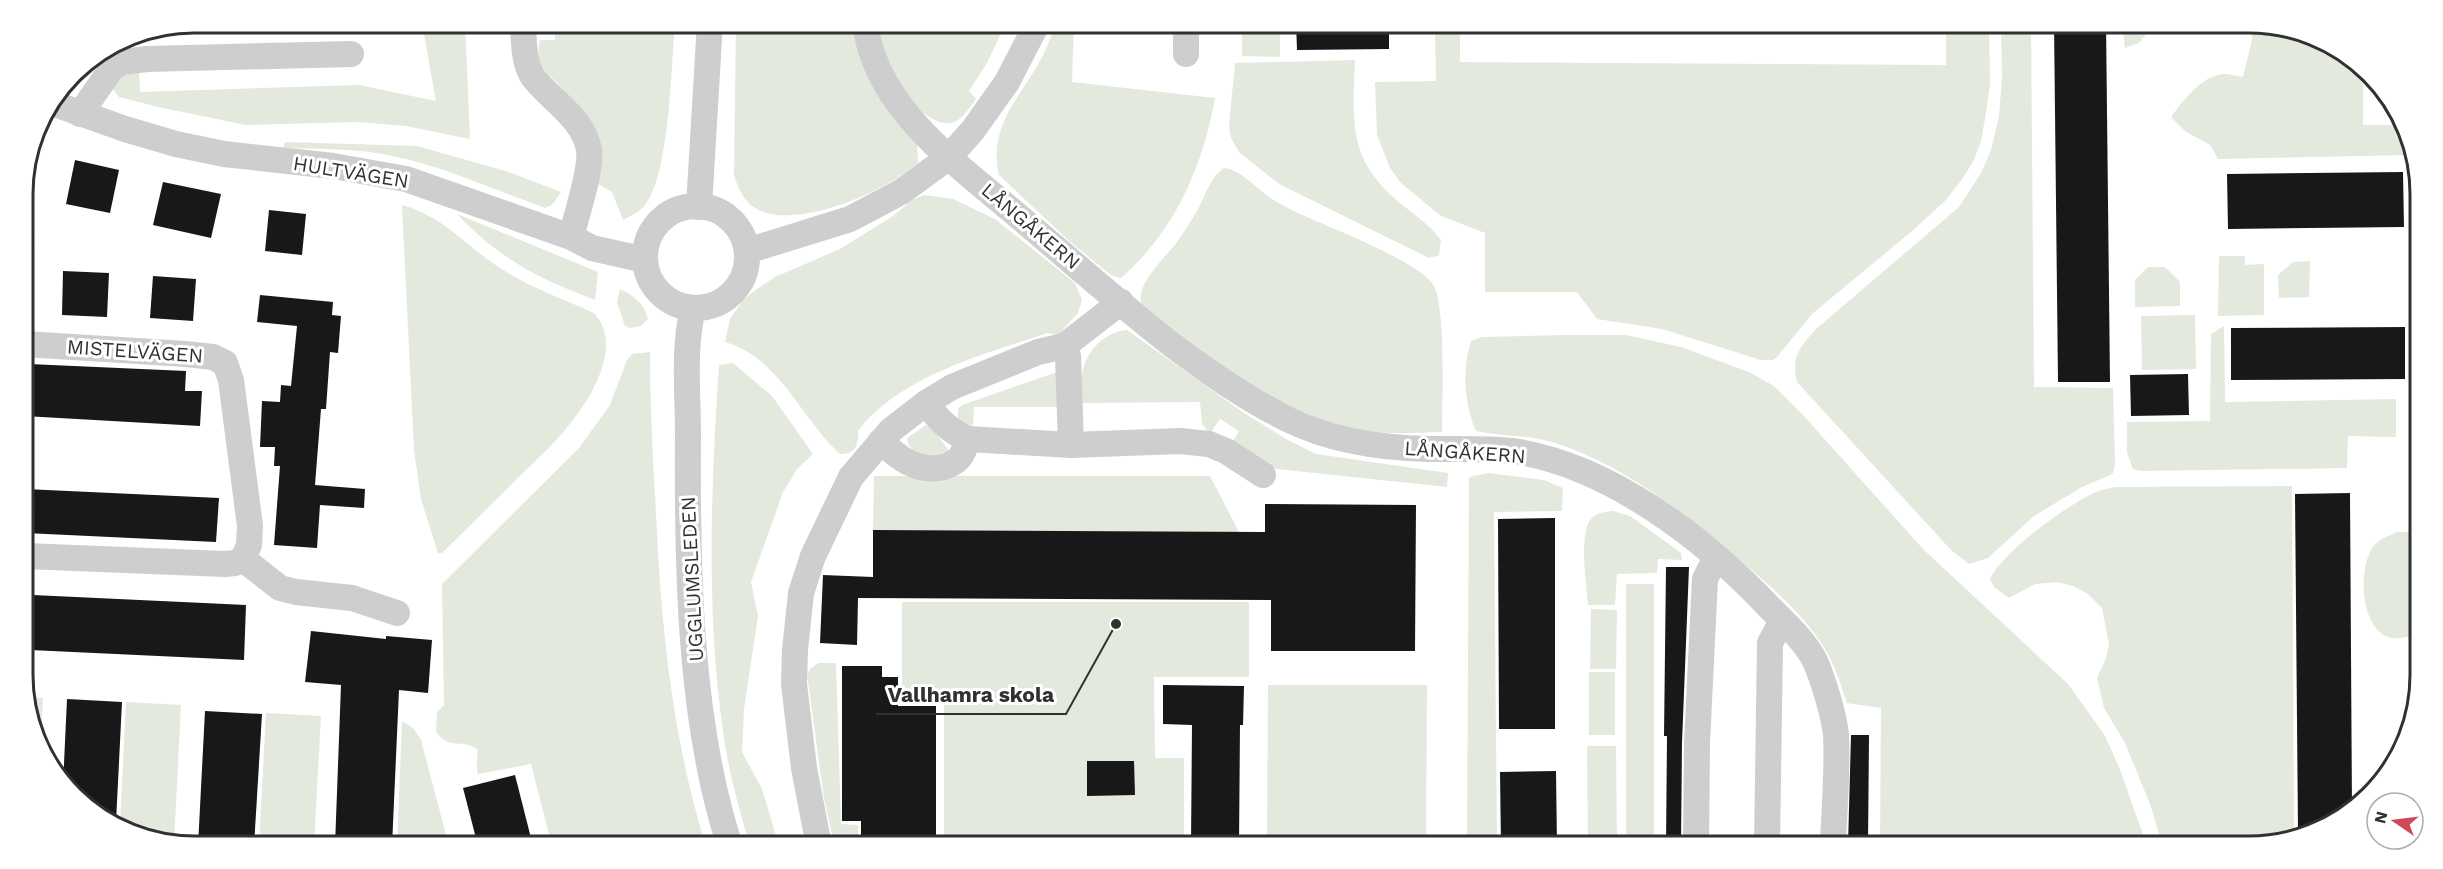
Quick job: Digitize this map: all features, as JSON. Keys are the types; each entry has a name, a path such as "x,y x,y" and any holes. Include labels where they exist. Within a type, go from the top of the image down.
{"street":[{"path":"524,33 527,63 533,76 573,117 589,152 584,190 570,237"},
{"path":"699,207 709,33"},
{"name":"LÅNGÅKERN","path":"865,33 867,45 880,76 906,113 949,157 1171,344 1222,380 1288,419 1323,434 1395,447 1514,452 1553,461 1588,475 1650,508 1716,557 1754,591 1814,661 1836,732 1833,836"},
{"path":"747,251 850,219 901,192 949,157 973,130 1007,82 1032,33"},
{"path":"1186,33 1186,54"},
{"path":"80,114 112,68 123,62 147,59 351,54"},
{"name":"HULTVÄGEN","path":"59,106 176,144 214,152 333,166 406,179 570,237 591,248 645,260"},
{"path":"699,207 717,212 733,223 747,251 742,278 730,295 713,305 693,308 674,304 660,293 650,278 645,260 647,243 660,222 674,212 699,207"},
{"path":"817,836 804,768 794,684 801,593 813,556 851,477 891,430 926,403 952,387 1038,352 1064,346 1121,302"},
{"name":"UGGLUMSLEDEN","path":"693,308 687,338 687,481 696,668 711,769 728,836"},
{"name":"MISTELVÄGEN","path":"33,345 186,354 213,357 225,363 231,380 250,526 249,545 243,558"},
{"path":"1064,346 1068,357 1071,445"},
{"path":"926,403 942,423 955,434 968,439 1071,445 1180,441 1209,444 1226,451 1263,475"},
{"path":"881,441 893,453 915,466 933,469 949,466 960,457 968,439"},
{"path":"33,556 225,564 235,563 243,558 280,588 352,598 396,613"},
{"path":"1696,836 1697,744 1704,579 1716,557"},
{"path":"1767,836 1770,644 1782,621"}],"shaded area":[{"path":"424,33 465,33 470,139 406,126 358,122 246,125 119,97 113,89 119,78 126,74 139,72 140,92 359,85 436,101"},
{"path":"555,33 674,33 668,117 660,167 654,188 646,204 623,220 612,192 596,183 581,130 569,99 559,84 547,74 540,61 538,52 540,40 555,40"},
{"path":"736,33 863,33 917,142 918,163 874,191 820,211 801,214 766,213 752,206 743,196 734,175"},
{"path":"877,33 1001,33 987,63 969,91 976,99 961,118 948,123 927,116 907,97 892,76 881,51"},
{"path":"1052,33 1074,33 1072,82 1215,98 1203,148 1184,196 1157,240 1121,278 1112,276 1068,240 999,175 997,158 1001,128 1042,56"},
{"path":"1242,33 1280,33 1280,57 1242,56"},
{"path":"1435,33 1460,33 1460,62 1946,65 1946,33 1989,33 1990,83 1981,141 1974,160 1963,178 1945,201 1912,231 1812,314 1773,360 1761,360 1662,329 1597,319 1577,292 1485,292 1485,233 1441,216 1401,183 1390,168 1377,135 1375,82 1436,81"},
{"path":"2001,33 2031,33 2034,387 2113,388 2115,463 2113,473 2082,487 2034,516 1988,558 1969,564 1951,550 1797,382 1795,365 1798,352 1816,329 1959,207 1981,173 1991,150 1999,116 2002,78"},
{"path":"2123,33 2147,33 2139,43 2125,48"},
{"path":"2252,33 2281,36 2301,42 2339,60 2363,81 2363,125 2394,125 2406,155 2218,159 2210,145 2185,131 2171,117 2193,90 2207,79 2223,74 2243,77"},
{"path":"109,57 81,82 79,81"},
{"path":"1355,60 1354,117 1360,150 1367,166 1378,181 1441,240 1439,255 1429,258 1279,184 1239,152 1231,138 1229,126 1235,63"},
{"path":"285,142 417,146 509,172 561,192 553,204 545,208 451,173 393,156 338,149 283,148"},
{"path":"1224,168 1242,175 1269,197 1298,213 1372,245 1411,266 1434,286 1438,298 1442,334 1442,432 1366,431 1325,421 1296,409 1242,379 1142,304 1143,288 1152,271 1180,238 1211,182"},
{"path":"924,195 953,199 995,219 1075,283 1082,300 1078,313 1058,335 1048,333 971,359 920,381 896,395 875,412 858,431 858,441 853,451 840,454 826,440 775,375 744,350 725,342 730,319 743,300 775,277 840,249 893,216 912,200"},
{"path":"402,205 439,222 514,277 594,313 602,326 606,340 601,371 578,414 548,448 442,553 438,553 421,499 414,451"},
{"path":"457,214 598,272 595,300 520,266 488,243"},
{"path":"2219,256 2245,256 2245,265 2264,264 2264,315 2218,316"},
{"path":"2310,261 2309,297 2279,298 2278,275 2293,262"},
{"path":"2148,267 2165,267 2180,282 2180,306 2135,307 2135,280"},
{"path":"620,289 634,297 644,309 648,319 641,326 630,328 625,326 617,302"},
{"path":"2195,315 2196,369 2142,370 2141,316"},
{"path":"2224,326 2225,402 2396,399 2396,437 2348,436 2347,468 2140,471 2133,469 2127,453 2127,422 2210,421 2211,334"},
{"path":"1127,330 1244,413 1316,454 1448,473 1447,487 1258,467 1230,447 1239,431 1220,419 1210,434 1202,424 1200,402 1082,403 1081,377 1087,358 1097,344 1111,334"},
{"path":"1626,335 1681,347 1749,372 1774,386 1803,415 1923,549 2068,684 2104,734 2119,767 2143,836 1880,836 1881,708 1847,703 1826,651 1794,610 1773,589 1697,525 1652,492 1578,451 1533,438 1476,431 1469,409 1465,375 1471,341 1482,337"},
{"path":"650,352 658,555 665,640 677,723 694,805 703,836 549,836 531,764 478,774 477,749 466,744 446,741 436,732 437,712 444,705 442,584 579,448 610,405 627,360 632,354"},
{"path":"733,363 772,396 813,454 797,469 783,492 751,582 758,616 744,709 742,752 762,789 776,836 747,836 723,731 712,595 712,502 719,365"},
{"path":"1060,371 1062,407 974,407 973,425 964,424 958,418 958,409 962,405"},
{"path":"926,425 931,427 950,452 940,460 915,452 909,444 907,438"},
{"path":"1488,473 1544,480 1563,488 1562,511 1494,512 1497,836 1467,836 1469,477"},
{"path":"874,476 1210,476 1239,532 873,530"},
{"path":"2292,486 2294,829 2260,836 2160,836 2150,804 2125,743 2104,708 2097,678 2106,658 2109,644 2102,608 2088,594 2073,586 2057,582 2035,584 2009,598 1994,587 1990,579 1997,568 2035,531 2080,501 2100,491 2115,487"},
{"path":"1613,511 1630,516 1681,553 1682,560 1658,559 1657,573 1617,574 1615,605 1588,605 1584,548 1587,526 1596,515"},
{"path":"2397,532 2410,532 2410,636 2388,637 2379,631 2367,609 2364,596 2365,568 2373,547"},
{"path":"1626,584 1654,584 1654,836 1626,836"},
{"path":"902,602 1249,602 1249,677 1154,677 1155,758 1184,758 1184,836 944,836 944,704 902,704"},
{"path":"1591,609 1617,610 1616,669 1590,669"},
{"path":"819,663 836,663 841,824 858,825 858,836 833,836 824,799 807,674"},
{"path":"1589,672 1615,672 1615,735 1589,735"},
{"path":"1268,685 1427,685 1426,836 1267,836"},
{"path":"35,698 43,698 42,726"},
{"path":"126,702 181,705 174,835 142,827 120,818"},
{"path":"266,713 321,716 315,836 260,836"},
{"path":"402,721 413,728 421,740 446,836 397,836"},
{"path":"1587,746 1616,746 1617,836 1588,836"}],"building":[{"path":"1296,33 1389,33 1389,49 1297,50"},
{"path":"2054,33 2106,33 2110,382 2058,382"},
{"path":"75,160 119,170 110,213 66,204"},
{"path":"2403,172 2404,227 2228,229 2227,174"},
{"path":"163,182 221,194 211,238 153,225"},
{"path":"269,210 306,214 302,255 265,251"},
{"path":"63,271 109,273 107,317 62,315"},
{"path":"153,276 196,279 193,321 150,318"},
{"path":"260,295 333,302 332,315 341,316 338,353 330,352 326,409 321,409 315,485 365,489 364,508 320,505 317,548 274,545 280,466 274,466 275,447 260,447 262,401 280,402 281,385 291,386 297,326 257,322"},
{"path":"2405,327 2405,379 2231,380 2231,328"},
{"path":"33,364 186,371 185,391 202,391 200,426 33,417"},
{"path":"2188,374 2189,415 2131,416 2130,375"},
{"path":"33,489 219,498 216,542 33,533"},
{"path":"2350,493 2352,799 2339,809 2298,828 2295,494"},
{"path":"1265,504 1416,505 1415,651 1271,651 1271,600 858,598 857,645 820,643 823,575 873,577 873,530 1265,532"},
{"path":"1555,518 1555,729 1499,729 1498,519"},
{"path":"1666,567 1689,567 1682,743 1681,836 1666,836 1667,736 1664,736"},
{"path":"33,595 246,605 244,660 33,650"},
{"path":"311,631 386,639 386,636 432,640 428,693 399,690 392,836 335,836 341,685 305,682"},
{"path":"842,666 882,666 882,677 898,677 898,706 936,706 936,836 861,836 861,821 842,821"},
{"path":"1163,685 1244,686 1243,725 1240,725 1239,836 1191,836 1192,725 1163,724"},
{"path":"67,699 122,702 116,815 88,796 64,770"},
{"path":"205,711 262,714 255,836 199,836"},
{"path":"1851,735 1869,735 1868,836 1848,836"},
{"path":"1087,761 1134,761 1135,795 1087,796"},
{"path":"1556,771 1557,836 1501,836 1500,772"},
{"path":"515,775 530,836 475,836 463,788"}],"place":[{"name":"Vallhamra skola","path":"1116,624"}]}
